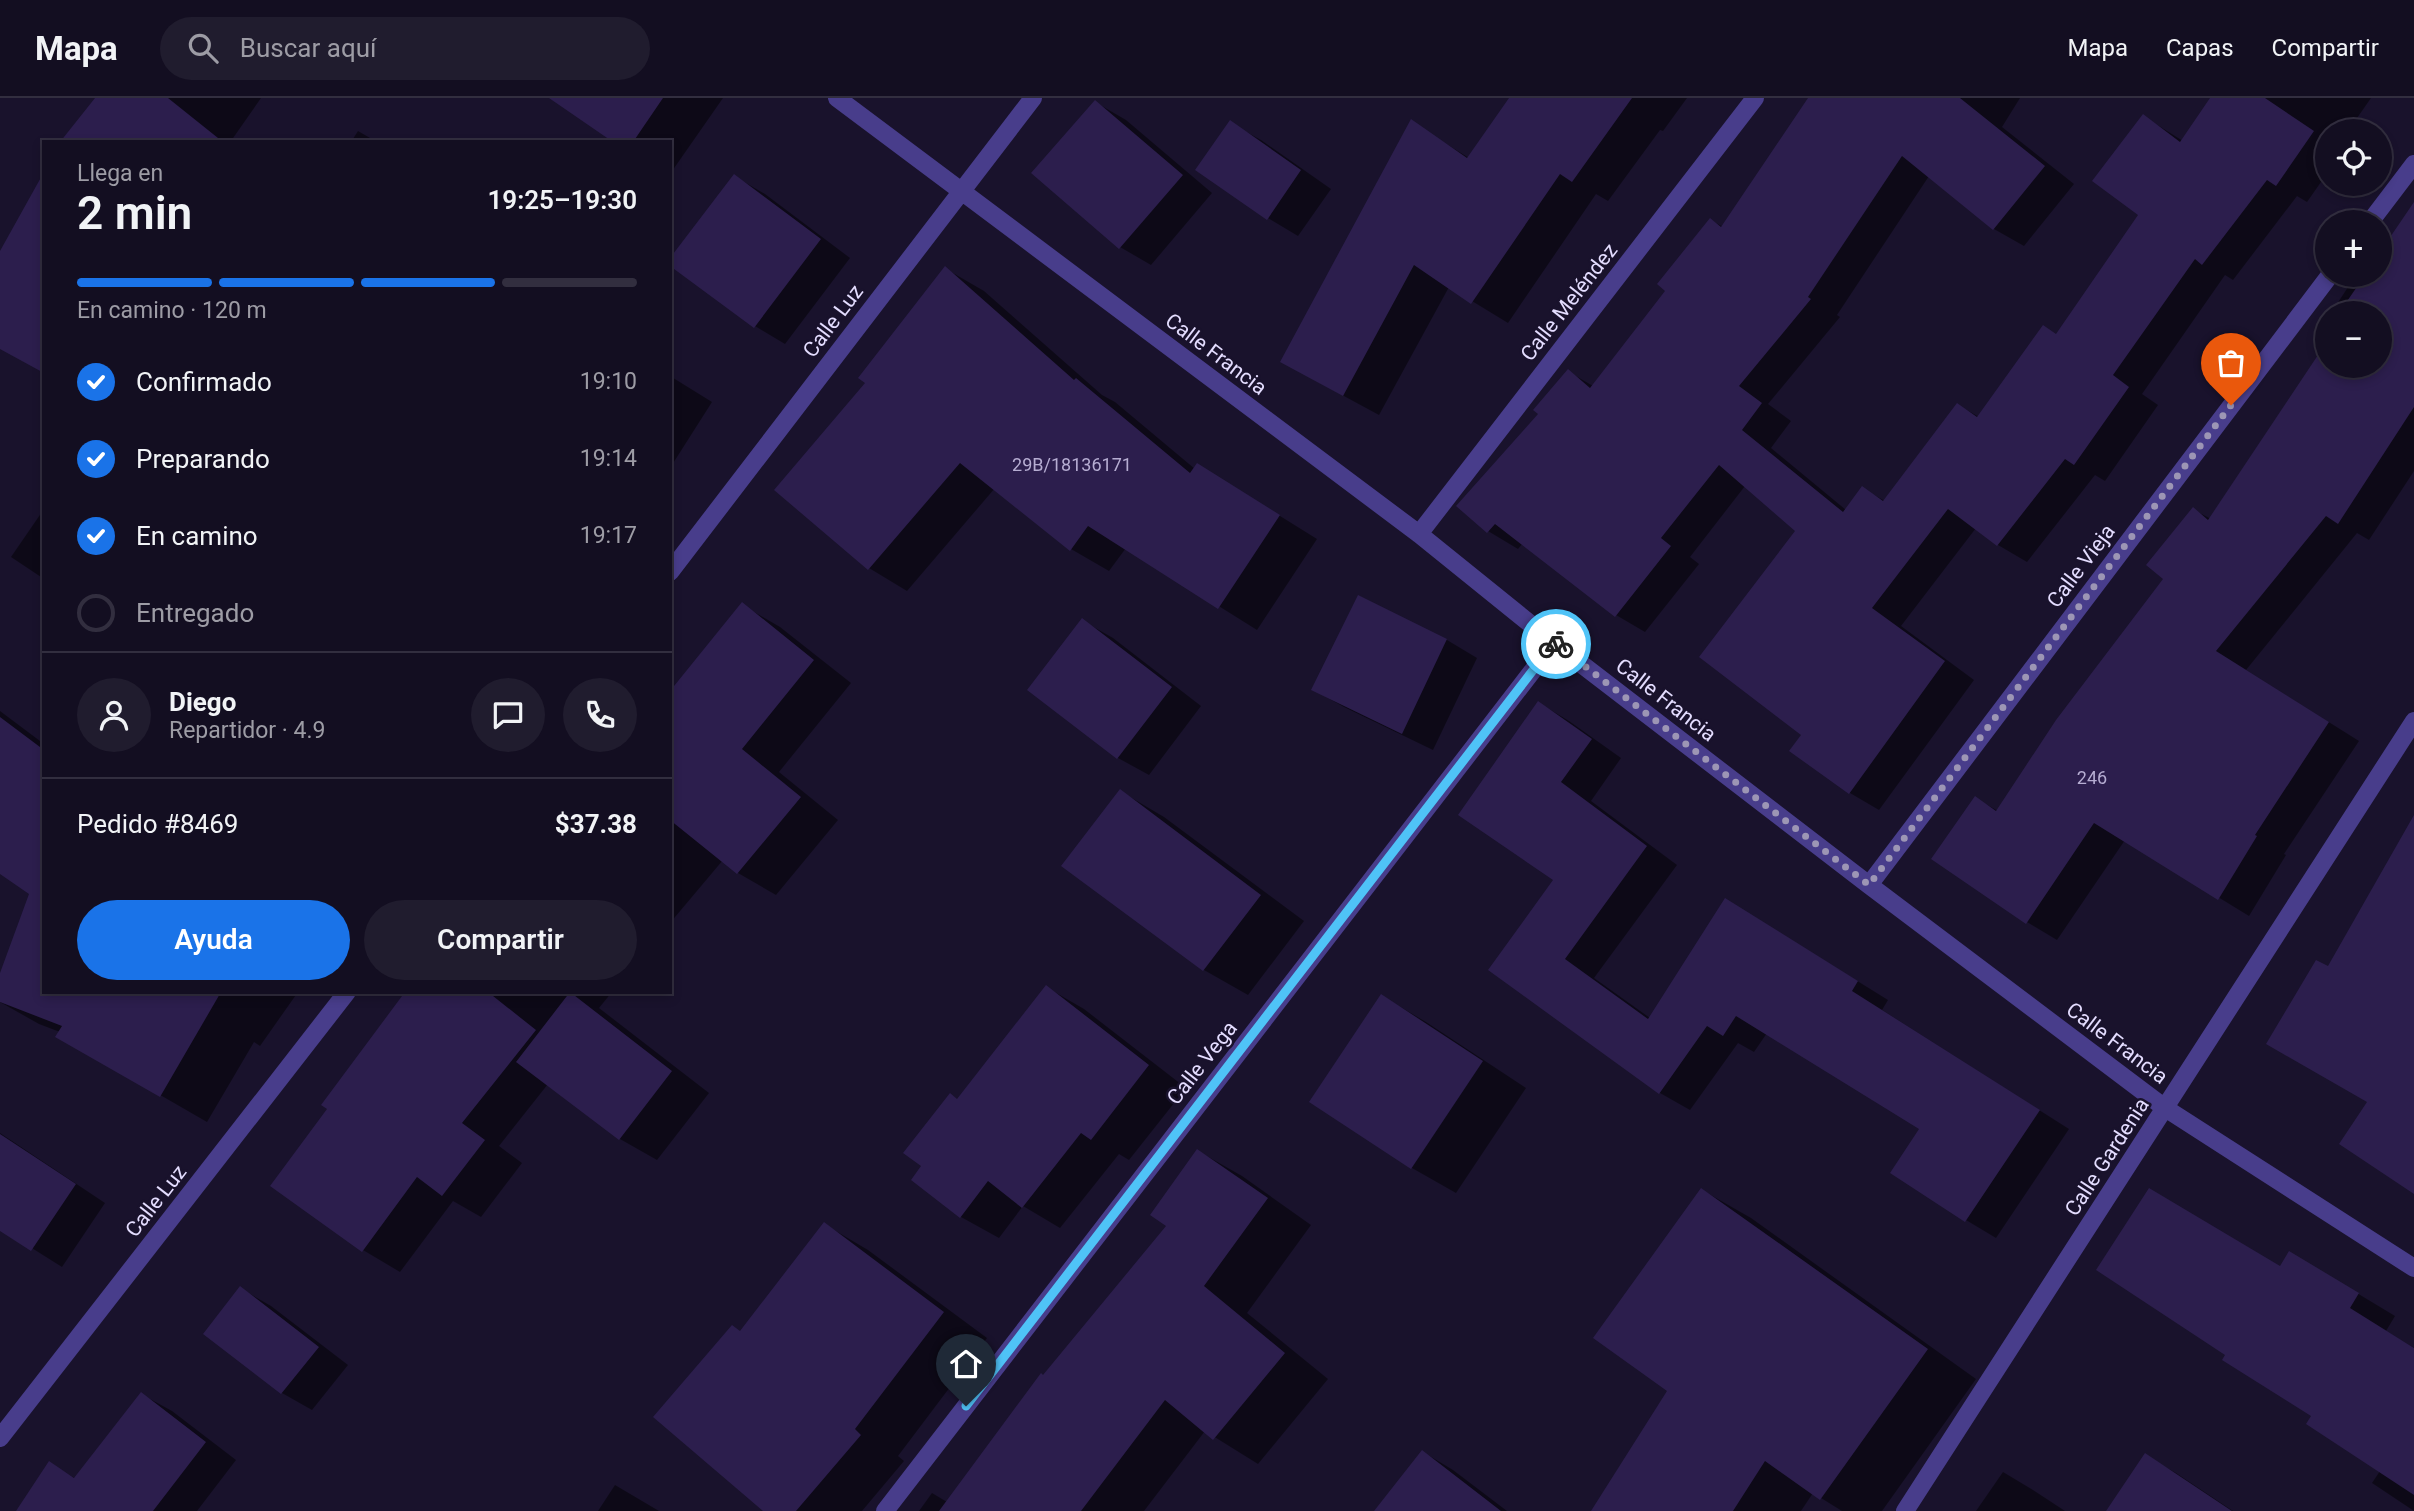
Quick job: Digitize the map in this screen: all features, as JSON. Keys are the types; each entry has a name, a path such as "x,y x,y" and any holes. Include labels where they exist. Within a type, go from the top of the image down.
{"street":[{"name":"Calle Francia","path":"837,98 1419,534 1554,643 2165,1108 2414,1268"},
{"name":"Calle Luz","path":"672,569 1033,98"},
{"name":"Calle Meléndez","path":"1419,534 1755,98"},
{"path":"2379,210 2414,164"},
{"name":"Calle Vieja","path":"1869,885 2321,287"},
{"name":"Calle Vega","path":"885,1511 1554,643"},
{"name":"Calle Gardenia","path":"1905,1511 2414,721"},
{"name":"Calle Luz","path":"0,1438 345,994"}],"building":[{"path":"95,98 168,98 220,140 62,140"},
{"path":"549,98 663,98 634,140 610,140"},
{"path":"1509,98 1632,98 1572,182 1560,174 1471,304 1414,265 1343,396 1280,362 1411,119 1467,158"},
{"path":"1808,98 1960,98 2045,166 1993,230 1902,156 1808,297 1811,299 1739,386 1762,403 1742,430 1843,512 1862,486 1883,501 1957,403 1977,417 2043,325 2056,334 2138,215 2092,181 2143,114 2180,142 2210,98 2265,98 2314,131 2276,186 2267,180 2202,265 2195,259 2113,375 2129,387 2074,465 2065,459 1997,546 1948,509 1872,608 1945,661 1849,794 1789,751 1801,735 1699,657 1795,531 1719,465 1661,538 1671,546 1615,617 1495,524 1487,533 1456,506 1538,414 1533,410 1568,369 1590,388 1665,291 1657,284 1710,218 1721,227"},
{"path":"1095,100 1183,175 1119,249 1031,173"},
{"path":"1230,120 1301,170 1267,220 1195,170"},
{"path":"734,174 821,239 754,328 672,267 672,255"},
{"path":"42,176 42,372 0,349 0,251"},
{"path":"2414,202 2414,407 2338,524 2326,516 2216,651 2329,722 2255,835 2257,836 2218,900 2094,823 2026,924 1931,859 1975,796 1996,811 2056,720 2163,579 2146,565 2193,507 2208,520 2315,360 2315,378 2392,378 2392,301 2347,301 2357,287 2392,287 2392,234"},
{"path":"945,266 1074,380 1076,378 1190,473 1197,463 1280,515 1218,609 1088,526 1070,551 960,463 868,570 774,490 865,383 858,378"},
{"path":"1358,595 1447,639 1402,734 1311,690"},
{"path":"742,602 814,660 742,749 801,797 737,874 672,822 672,689"},
{"path":"1082,618 1172,687 1117,759 1027,690"},
{"path":"1538,701 1592,739 1561,782 1647,846 1565,959 1648,1019 1725,898 1858,981 1852,991 2040,1110 1965,1222 1890,1173 1919,1129 1736,1016 1723,1036 1707,1026 1659,1094 1488,970 1553,880 1458,815"},
{"path":"0,717 42,748 42,994 220,994 160,1097 55,1037 62,1026 0,1002 0,973 29,894 0,874"},
{"path":"1120,789 1261,895 1203,971 1061,866"},
{"path":"2414,815 2414,1194 2339,1144 2367,1102 2266,1044 2316,960 2328,966"},
{"path":"1046,985 1149,1065 1091,1140 1081,1133 1022,1208 988,1181 960,1218 911,1180 921,1166 903,1153 950,1093 957,1099"},
{"path":"404,994 491,994 536,1030 462,1123 485,1140 442,1196 417,1177 362,1252 270,1186 327,1109 321,1105"},
{"path":"568,994 573,994 672,1071 619,1140 516,1062"},
{"path":"1381,994 1483,1061 1411,1169 1309,1102"},
{"path":"0,1134 76,1184 31,1251 0,1231"},
{"path":"1197,1149 1268,1198 1204,1286 1285,1353 1213,1440 1165,1400 1081,1511 939,1511 1041,1373 1043,1375 1166,1226 1150,1215"},
{"path":"1701,1188 1928,1349 1820,1500 1765,1461 1733,1511 1591,1511 1667,1391 1593,1338"},
{"path":"2149,1188 2280,1266 2289,1251 2359,1293 2350,1308 2414,1348 2414,1495 2306,1424 2311,1416 2222,1360 2225,1355 2096,1270"},
{"path":"824,1222 944,1312 855,1429 861,1435 796,1511 763,1511 653,1417 732,1325 740,1331"},
{"path":"240,1286 319,1347 281,1394 203,1334"},
{"path":"141,1392 206,1442 153,1511 16,1511 49,1461 74,1478"},
{"path":"1422,1450 1501,1511 1374,1511"},
{"path":"2145,1453 2232,1511 2106,1511"}],"way so far":[{"path":"1556,644 1869,885 2231,405"}],"route":[{"path":"966,1406 1554,643 1556,644"}]}
